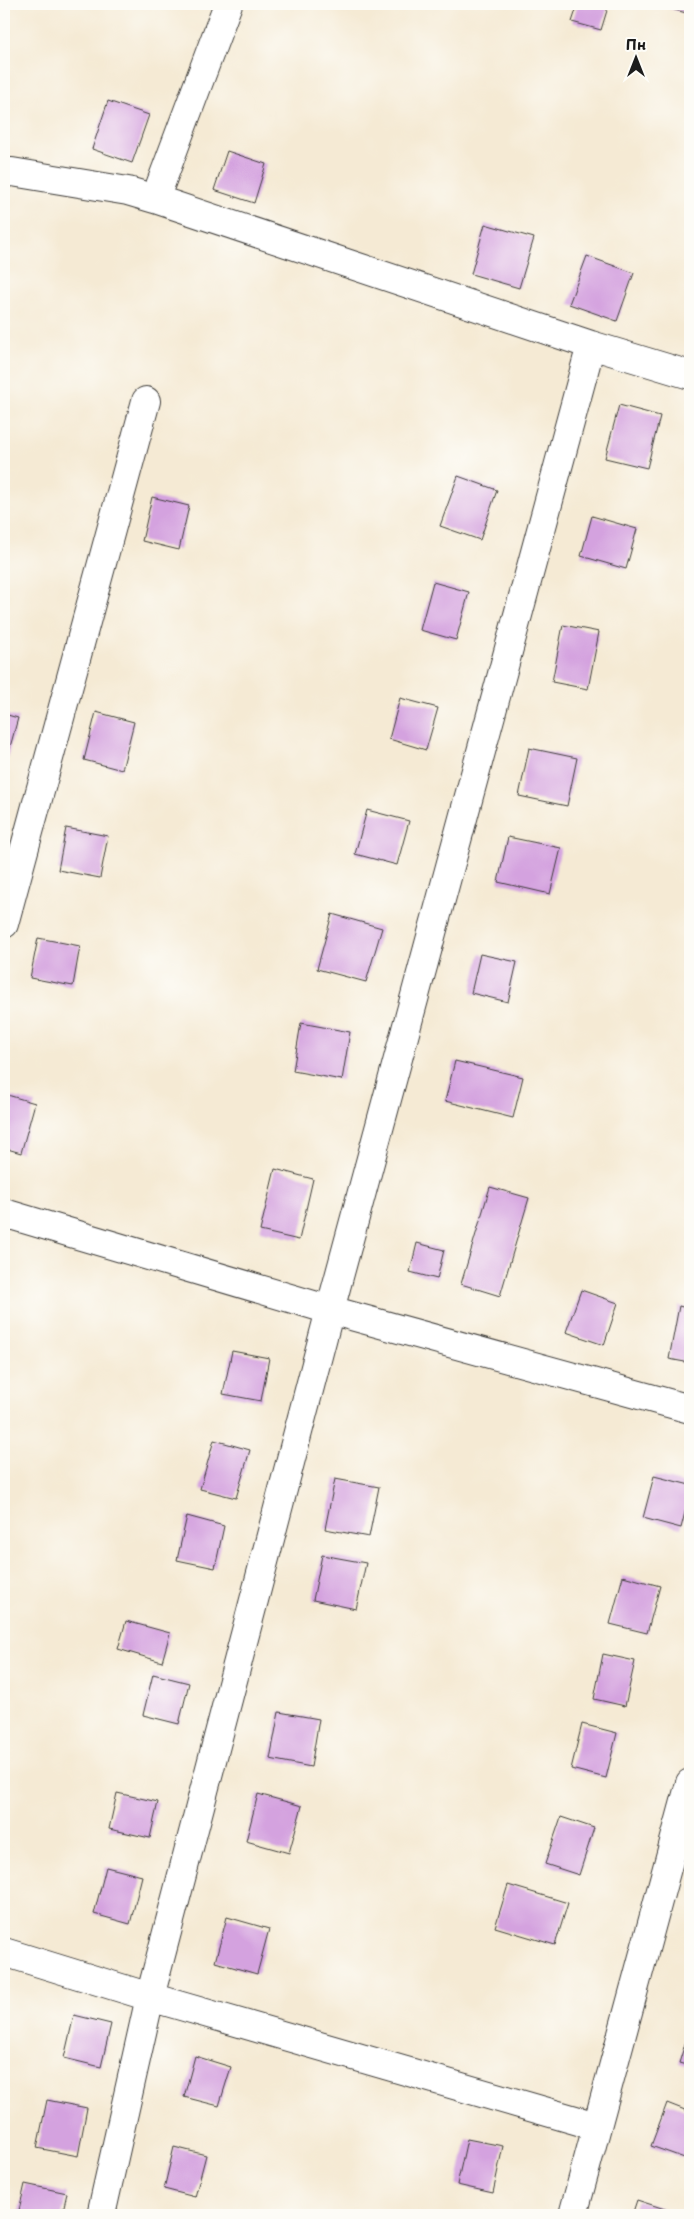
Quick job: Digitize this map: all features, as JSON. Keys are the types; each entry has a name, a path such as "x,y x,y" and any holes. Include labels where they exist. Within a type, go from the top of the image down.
{"street":[{"path":"155,199 228,4"},
{"path":"4,173 12,172 118,189 155,199 590,345 690,375"},
{"path":"101,2215 150,1997 330,1310 590,345"},
{"path":"4,924 146,401"},
{"path":"4,1213 330,1310 690,1409"},
{"path":"573,2215 690,1783"},
{"path":"4,1952 150,1997 596,2126"}],"building":[{"path":"578,4 609,4 601,30 572,22"},
{"path":"653,4 690,4 690,14"},
{"path":"108,101 149,115 132,163 92,149"},
{"path":"227,151 266,164 254,203 214,190"},
{"path":"485,224 534,238 519,288 471,274"},
{"path":"587,256 634,273 617,321 569,304"},
{"path":"619,405 660,416 647,468 605,458"},
{"path":"458,476 497,490 480,540 440,526"},
{"path":"152,497 189,506 179,550 142,541"},
{"path":"592,516 637,529 626,569 581,556"},
{"path":"433,582 469,592 456,640 420,630"},
{"path":"563,625 599,632 588,689 552,682"},
{"path":"400,698 438,708 426,750 389,739"},
{"path":"96,712 134,722 122,770 84,760"},
{"path":"4,714 18,718 4,769"},
{"path":"529,748 577,758 567,806 519,796"},
{"path":"367,810 409,821 397,865 355,854"},
{"path":"66,828 108,836 100,878 58,870"},
{"path":"508,837 561,848 550,894 498,882"},
{"path":"332,914 382,928 366,982 317,969"},
{"path":"38,938 80,946 73,986 30,978"},
{"path":"480,954 517,962 508,1002 471,993"},
{"path":"301,1023 350,1032 342,1080 293,1071"},
{"path":"455,1061 523,1077 513,1118 445,1101"},
{"path":"4,1094 35,1103 21,1153 4,1148"},
{"path":"275,1169 313,1179 299,1240 260,1231"},
{"path":"490,1187 529,1198 500,1296 461,1284"},
{"path":"417,1243 444,1250 437,1279 410,1272"},
{"path":"581,1290 618,1303 604,1345 566,1332"},
{"path":"679,1306 690,1309 690,1363 669,1359"},
{"path":"232,1351 269,1358 261,1401 223,1394"},
{"path":"214,1440 250,1450 236,1498 200,1489"},
{"path":"654,1476 690,1485 690,1493 681,1528 643,1518"},
{"path":"335,1479 379,1487 369,1537 325,1529"},
{"path":"187,1516 224,1526 215,1568 177,1560"},
{"path":"322,1555 366,1563 356,1609 313,1600"},
{"path":"623,1576 660,1586 647,1633 610,1624"},
{"path":"126,1621 170,1633 162,1662 118,1649"},
{"path":"603,1654 635,1661 625,1706 594,1699"},
{"path":"153,1674 189,1683 179,1724 143,1715"},
{"path":"279,1712 319,1719 311,1767 270,1759"},
{"path":"582,1724 617,1733 606,1778 571,1769"},
{"path":"117,1793 158,1802 150,1838 109,1829"},
{"path":"258,1794 302,1806 289,1853 246,1841"},
{"path":"561,1817 594,1828 579,1875 545,1864"},
{"path":"106,1867 142,1876 130,1924 94,1914"},
{"path":"508,1885 568,1903 555,1945 495,1927"},
{"path":"227,1917 269,1929 257,1974 215,1962"},
{"path":"74,2015 111,2024 101,2067 64,2058"},
{"path":"690,2028 690,2066 679,2063"},
{"path":"195,2056 231,2067 219,2106 184,2097"},
{"path":"47,2100 87,2108 78,2156 37,2148"},
{"path":"667,2103 690,2112 690,2160 651,2146"},
{"path":"467,2139 503,2146 493,2193 457,2185"},
{"path":"174,2147 206,2155 195,2197 164,2189"},
{"path":"25,2184 67,2193 62,2215 18,2215"},
{"path":"637,2200 674,2212 673,2215 632,2215"}]}
